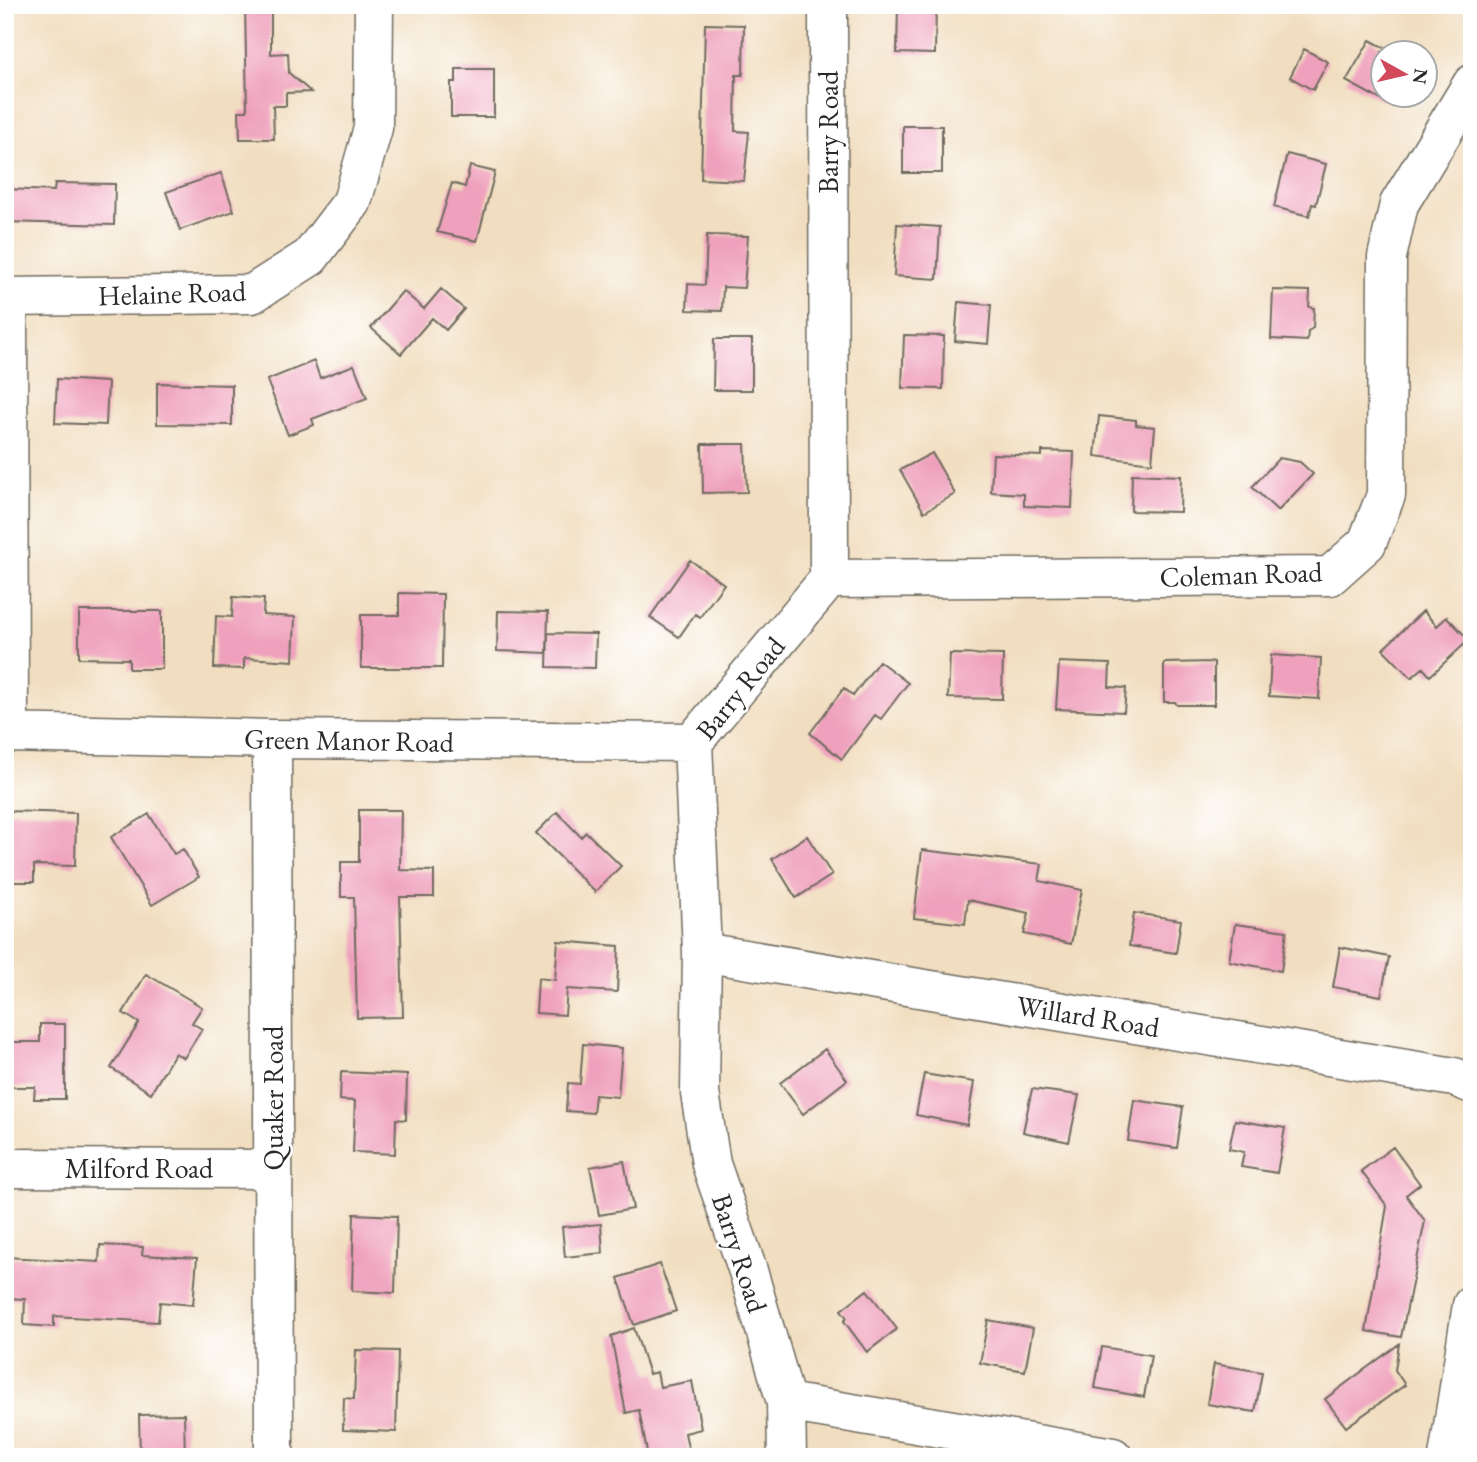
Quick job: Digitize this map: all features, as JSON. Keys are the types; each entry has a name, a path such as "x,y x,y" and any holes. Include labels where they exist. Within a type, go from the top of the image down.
{"street":[{"name":"Helaine Road","path":"7,297 252,294 310,257 352,202 373,128 374,5"},
{"name":"Barry Road","path":"786,1457 786,1402 748,1271 710,1164 700,1093 702,952 693,743 829,579 828,5"},
{"name":"Coleman Road","path":"829,579 1330,576 1367,543 1386,495 1387,257 1399,204 1472,84"},
{"path":"7,297 7,733"},
{"name":"Green Manor Road","path":"7,733 272,739 693,743"},
{"name":"Quaker Road","path":"272,739 274,1457"},
{"name":"Willard Road","path":"702,952 1454,1077 1472,1084"},
{"name":"Milford Road","path":"5,1168 273,1169"},
{"path":"1448,1457 1472,1305"},
{"path":"786,1402 1113,1457"}],"building":[{"path":"245,5 271,5 271,54 288,53 289,73 311,92 286,93 286,106 273,106 274,139 240,139 239,111 247,111"},
{"path":"898,5 936,5 935,54 897,53"},
{"path":"705,24 744,25 743,75 736,75 735,131 749,132 744,181 701,179"},
{"path":"1368,43 1368,93 1346,81"},
{"path":"1304,49 1328,62 1313,90 1290,77"},
{"path":"456,69 494,69 494,117 451,117 451,82 456,82"},
{"path":"903,126 942,126 942,173 903,173"},
{"path":"1287,154 1326,164 1316,205 1312,204 1309,216 1274,207"},
{"path":"470,166 495,172 477,241 437,232 452,183 465,187"},
{"path":"221,173 234,211 180,230 166,192"},
{"path":"55,183 115,184 114,225 5,222 5,189 54,191"},
{"path":"897,224 940,227 937,279 894,276"},
{"path":"707,235 748,236 744,288 723,287 722,311 687,310 688,284 705,285"},
{"path":"441,289 464,309 446,330 432,318 401,354 371,328 403,291 424,309"},
{"path":"1273,290 1310,291 1309,307 1314,308 1313,328 1308,331 1307,341 1271,339"},
{"path":"958,302 991,305 988,344 955,341"},
{"path":"904,335 944,336 943,389 902,388"},
{"path":"714,339 752,339 752,390 713,390"},
{"path":"314,361 320,378 354,365 367,398 312,419 314,425 288,435 267,380"},
{"path":"57,379 108,382 106,425 55,423"},
{"path":"157,383 232,385 232,425 157,424"},
{"path":"1099,416 1136,420 1136,425 1155,427 1152,463 1095,456"},
{"path":"702,444 745,444 747,492 703,493"},
{"path":"1042,451 1074,452 1072,508 1024,506 1024,494 991,492 993,454 1042,456"},
{"path":"932,453 955,494 924,512 900,470"},
{"path":"1279,458 1300,462 1313,474 1278,511 1252,487"},
{"path":"1132,474 1181,476 1180,512 1131,511"},
{"path":"690,560 724,584 700,617 695,614 679,637 650,617"},
{"path":"399,593 443,594 442,668 361,668 361,615 399,615"},
{"path":"233,597 264,599 263,615 295,617 293,661 244,658 244,669 214,668 216,616 232,617"},
{"path":"79,611 162,611 162,669 129,669 129,659 79,658"},
{"path":"498,611 548,612 547,653 497,651"},
{"path":"1423,611 1437,626 1447,617 1469,640 1430,676 1423,668 1411,678 1383,649"},
{"path":"548,633 596,634 595,668 547,667"},
{"path":"950,654 1003,655 1002,699 948,698"},
{"path":"1271,655 1321,658 1319,699 1269,696"},
{"path":"879,661 908,683 881,719 875,715 842,759 810,733 844,688 853,696"},
{"path":"1059,662 1110,664 1109,687 1126,688 1124,712 1056,709"},
{"path":"1214,662 1214,705 1177,705 1175,702 1164,702 1164,663"},
{"path":"359,810 401,810 400,870 434,871 434,897 400,897 403,1017 357,1018 354,897 341,897 341,862 359,862"},
{"path":"5,811 76,813 75,866 34,865 34,882 5,882"},
{"path":"557,812 581,837 586,832 621,866 595,892 536,833"},
{"path":"149,814 174,854 183,849 199,877 152,905 111,837"},
{"path":"807,836 832,875 796,898 772,859"},
{"path":"922,850 1042,864 1039,881 1082,890 1071,944 1024,934 1029,913 968,900 965,924 914,918"},
{"path":"1134,913 1181,920 1176,953 1129,946"},
{"path":"1235,924 1287,931 1281,971 1229,961"},
{"path":"558,941 619,946 617,992 567,989 565,1015 536,1013 538,978 555,980"},
{"path":"1340,947 1389,957 1381,996 1333,987"},
{"path":"146,974 202,1007 192,1023 202,1029 184,1058 175,1053 151,1093 111,1068 139,1023 123,1013"},
{"path":"40,1024 65,1024 65,1099 34,1099 35,1087 5,1087 5,1042 40,1042"},
{"path":"583,1044 622,1048 618,1097 595,1095 593,1113 566,1111 568,1083 580,1084"},
{"path":"825,1049 847,1080 803,1114 780,1083"},
{"path":"341,1072 407,1075 406,1120 396,1119 395,1154 353,1152 355,1101 340,1100"},
{"path":"924,1074 974,1082 967,1125 916,1115"},
{"path":"1032,1089 1079,1095 1069,1142 1023,1132"},
{"path":"1134,1100 1183,1107 1177,1148 1128,1141"},
{"path":"1235,1120 1285,1128 1277,1173 1241,1167 1244,1152 1229,1149"},
{"path":"1393,1147 1420,1184 1406,1195 1425,1221 1401,1337 1366,1331 1387,1206 1361,1171"},
{"path":"624,1161 633,1209 599,1215 590,1167"},
{"path":"354,1214 397,1216 395,1293 352,1291"},
{"path":"601,1224 603,1253 565,1257 562,1227"},
{"path":"100,1245 143,1247 142,1255 197,1258 193,1305 160,1302 158,1322 54,1316 54,1327 24,1325 25,1299 5,1298 5,1257 99,1262"},
{"path":"660,1264 676,1311 634,1325 618,1278"},
{"path":"867,1290 897,1329 867,1352 844,1321 847,1318 841,1310"},
{"path":"988,1320 1033,1328 1025,1371 980,1363"},
{"path":"634,1328 649,1374 657,1372 660,1387 692,1381 701,1429 685,1433 690,1457 648,1457 639,1410 626,1413 611,1336"},
{"path":"1399,1344 1395,1370 1405,1385 1346,1427 1325,1399"},
{"path":"1102,1347 1151,1355 1144,1397 1095,1388"},
{"path":"356,1350 398,1351 396,1432 343,1430 344,1398 354,1399"},
{"path":"1214,1364 1262,1372 1255,1412 1207,1404"},
{"path":"184,1414 185,1457 140,1457 139,1415"}]}
